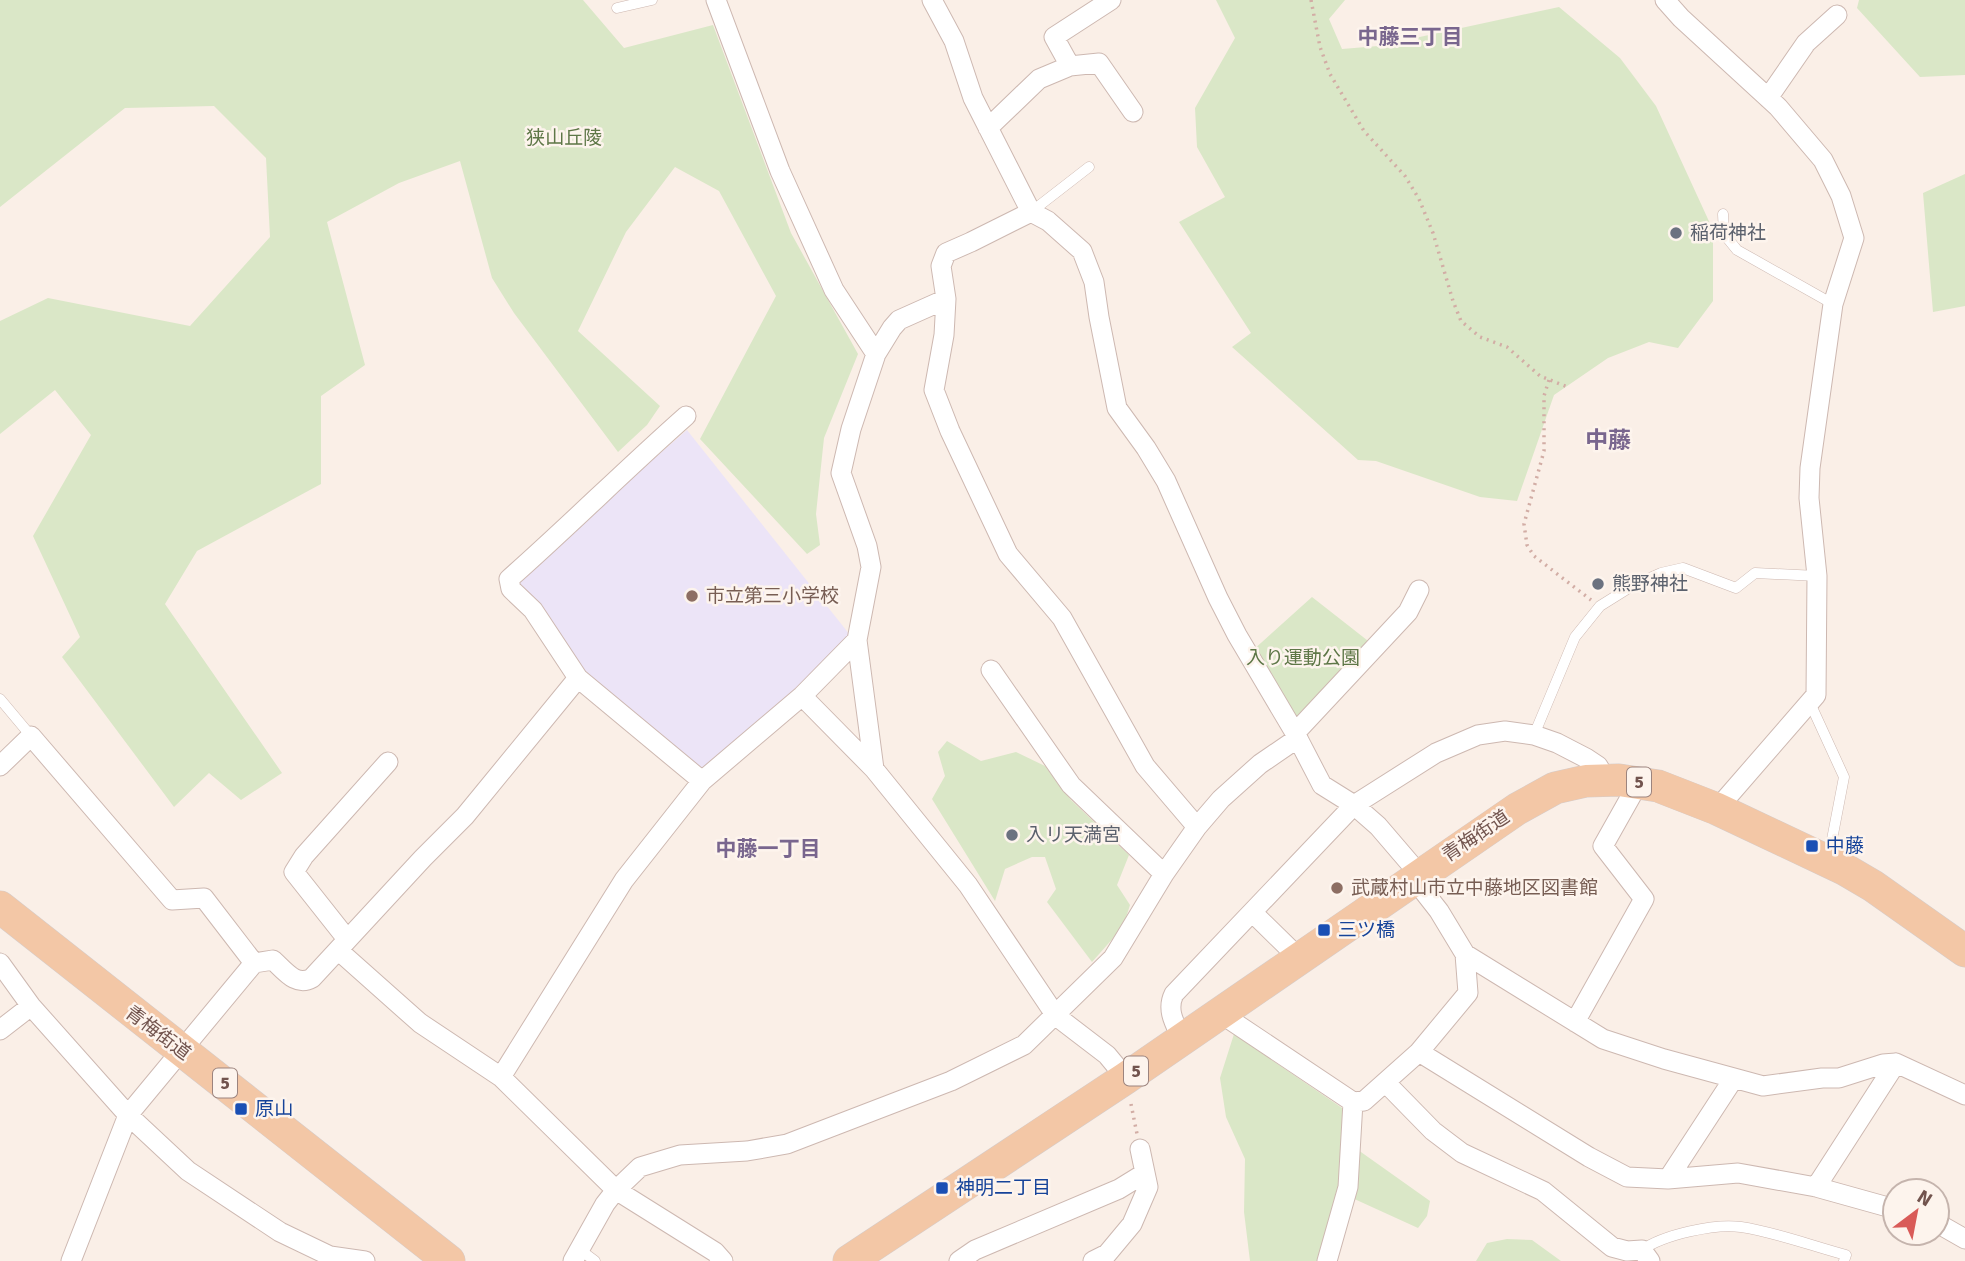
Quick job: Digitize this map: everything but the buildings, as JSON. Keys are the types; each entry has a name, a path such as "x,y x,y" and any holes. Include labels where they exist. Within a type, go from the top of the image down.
{"main road":[{"name":"青梅街道","path":"849,1261 1126,1078 1420,875 1541,795 1571,783 1606,779 1639,782 1672,790 1717,809 1828,861 1872,886 1965,951"},
{"name":"青梅街道","path":"0,907 181,1051 256,1106 449,1261"}],"street":[{"path":"716,0 785,183 834,290 876,354"},
{"path":"932,0 954,41 973,98 1031,212 1048,221 1082,251 1094,282 1117,408 1157,464 1193,537 1218,598 1322,785 1354,805 1386,834 1420,875 1421,888 1439,911 1465,954 1468,993 1419,1052 1364,1101 1353,1102 1220,1013"},
{"path":"1070,66 1054,37 1111,0"},
{"path":"1665,0 1768,98 1823,160 1841,196 1854,237 1833,304 1810,468 1809,498 1817,576 1816,695 1717,809"},
{"path":"1768,98 1806,43 1837,16"},
{"path":"988,128 1039,79 1070,66 1099,63 1133,112"},
{"path":"1031,212 946,253 941,266 946,299 944,335 934,390 950,431 1008,554 1062,618 1145,766 1197,827"},
{"path":"874,769 857,640 871,567 867,546 841,473 851,429 876,354 899,320 946,299"},
{"path":"686,416 509,579 511,589 533,610 578,678 702,781"},
{"path":"576,1255 605,1204 640,1167 680,1155 747,1152 787,1144 893,1104 992,1062 1024,1045 1113,958 1164,874 1197,827 1221,799 1296,735 1416,604"},
{"path":"501,1077 624,880 702,781 802,696 857,640"},
{"path":"991,670 1072,785 1164,874"},
{"path":"71,1261 128,1115 254,963 273,960 296,981 305,982 312,978 465,816 578,678"},
{"path":"802,696 874,769 968,885 1056,1016 1107,1055 1126,1078"},
{"path":"1182,1039 1170,1011 1170,1001 1174,994 1354,805 1436,753 1478,735 1505,732 1534,736 1557,743 1586,758 1598,766 1606,779"},
{"path":"0,766 31,736 172,900 204,898 254,963"},
{"path":"388,762 304,856 294,872 343,945 420,1023 501,1077 616,1190 715,1252 723,1261"},
{"path":"1576,1022 1644,899 1603,846 1639,782"},
{"path":"1253,913 1300,958"},
{"path":"1465,954 1603,1039 1734,1078 1763,1086 1839,1078 1883,1064 1896,1063 1965,1095"},
{"path":"0,963 31,1006 128,1115 188,1171 280,1232 330,1256 365,1261"},
{"path":"0,1030 31,1006"},
{"path":"1419,1052 1627,1177 1668,1179 1738,1174 1816,1187 1881,1205"},
{"path":"1816,1187 1896,1063"},
{"path":"1668,1179 1734,1078"},
{"path":"1386,1083 1433,1131 1462,1153 1543,1191 1612,1247 1646,1255"},
{"path":"1327,1261 1348,1187 1353,1102"},
{"path":"1093,1261 1107,1254 1132,1224 1148,1187 1140,1149"},
{"path":"959,1261 986,1245 1119,1189 1145,1173"}],"lane":[{"path":"617,8 652,0"},
{"path":"1031,212 1089,167"},
{"path":"1723,214 1724,234 1737,250 1833,304"},
{"path":"1534,736 1576,637 1600,606 1632,586 1651,577 1683,568 1736,588 1755,573 1817,576"},
{"path":"0,699 31,736"},
{"path":"1810,703 1844,777 1828,861"},
{"path":"1646,1255 1654,1242 1704,1229 1739,1227 1846,1255 1844,1261"},
{"path":"576,1255 595,1261"}],"path":[{"path":"1311,0 1320,47 1330,74 1364,131 1405,176 1419,199 1433,233 1461,321 1480,337 1507,347 1540,376 1570,388"},
{"path":"1549,380 1544,396 1544,452 1524,524 1527,545 1534,556 1600,606"},
{"path":"1126,1078 1140,1149"}],"shaded area":[{"path":"687,430 850,635 797,688 700,771 580,673 513,580"}],"green space":[{"name":"狭山丘陵","path":"0,0 583,0 624,48 713,25 791,233 858,354 824,438 816,514 820,545 807,554 700,439 776,296 719,191 675,167 626,232 578,331 660,406 647,425 618,452 514,313 492,278 460,161 399,183 327,222 365,365 321,396 321,484 197,551 165,604 282,773 241,800 209,773 174,807 62,657 80,637 33,536 91,435 55,390 0,434 0,321 48,298 190,326 270,237 266,158 214,106 125,108 0,207"},
{"path":"1216,0 1345,0 1329,19 1342,49 1378,46 1559,7 1620,58 1656,106 1713,230 1713,301 1678,348 1649,342 1608,358 1554,395 1517,501 1480,497 1376,461 1358,460 1232,347 1251,333 1179,222 1225,197 1197,147 1195,108 1235,38"},
{"path":"1859,0 1965,0 1965,75 1920,77 1857,8"},
{"path":"1965,174 1965,306 1933,312 1923,193"},
{"name":"入り運動公園","path":"1312,597 1372,644 1300,722 1252,651"},
{"path":"947,741 981,761 1016,752 1045,766 1071,800 1129,855 1117,885 1130,905 1123,927 1092,962 1047,902 1056,889 1045,857 1032,857 1005,869 995,901 932,799 945,776 938,752"},
{"path":"1234,1034 1345,1110 1344,1140 1430,1201 1427,1216 1418,1228 1339,1192 1321,1261 1250,1261 1244,1212 1245,1159 1226,1117 1220,1078"},
{"path":"1507,1239 1532,1240 1561,1261 1476,1261 1487,1243"}],"place":[{"name":"稲荷神社","path":"1676,233"},
{"name":"熊野神社","path":"1598,584"},
{"name":"市立第三小学校","path":"692,596"},
{"name":"入リ天満宮","path":"1012,835"},
{"name":"中藤","path":"1812,846"},
{"name":"武蔵村山市立中藤地区図書館","path":"1337,888"},
{"name":"三ツ橋","path":"1324,930"},
{"name":"原山","path":"241,1109"},
{"name":"神明二丁目","path":"942,1188"}],"district":[{"name":"中藤三丁目","path":"1410,37"},
{"name":"中藤","path":"1608,440"},
{"name":"中藤一丁目","path":"768,849"}]}
